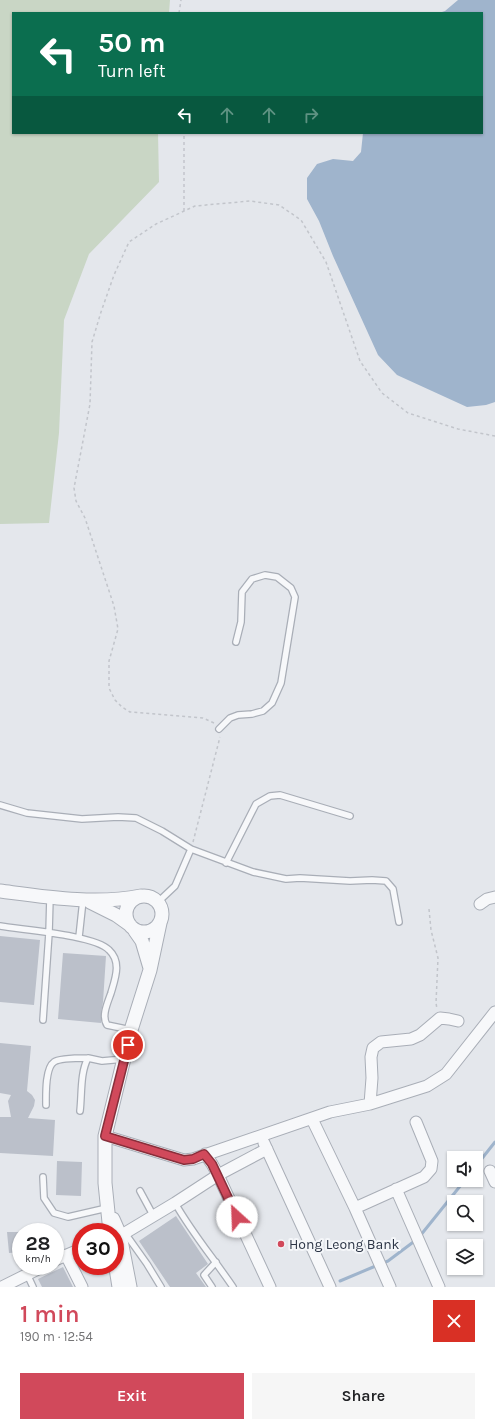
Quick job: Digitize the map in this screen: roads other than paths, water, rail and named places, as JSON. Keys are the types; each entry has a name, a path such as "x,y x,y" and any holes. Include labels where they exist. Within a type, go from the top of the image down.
{"street":[{"path":"0,891 86,900 122,900 141,896 152,898 158,902 162,911 150,970 131,1030 105,1136 105,1183 108,1208 113,1223"},
{"path":"141,896 130,902 126,909 126,917 142,941 150,970"},
{"path":"480,904 487,899 495,897"},
{"path":"86,900 116,915 132,928 146,933 153,931 160,923"},
{"path":"105,1136 184,1160 193,1159 204,1154 261,1137 336,1111 370,1104 427,1086 437,1081 450,1069 495,1012"},
{"path":"370,1104 372,1078 371,1057 373,1048 381,1042 411,1039 420,1035 440,1018 458,1021"},
{"path":"312,1119 355,1208 390,1287"},
{"path":"355,1208 424,1177 432,1169 432,1161 416,1122"},
{"path":"261,1137 330,1287"},
{"path":"124,1230 175,1203 218,1175 267,1149"},
{"path":"204,1154 218,1175 270,1287"},
{"path":"490,1171 495,1182"},
{"path":"396,1190 439,1287"},
{"path":"72,1253 66,1255 82,1287"},
{"path":"124,1263 130,1287"},
{"path":"2,1287 25,1275"},
{"path":"117,1275 119,1287"}],"lane":[{"path":"219,729 230,718 238,715 252,714 263,711 272,703 281,683 285,659 295,597 291,588 277,577 265,575 252,579 242,592 241,622 236,642"},
{"path":"226,863 256,804 270,796 280,795 350,816"},
{"path":"0,805 27,813 82,819 118,816 136,818 162,831 192,849 226,863 253,872 286,879 386,881 393,889 399,922"},
{"path":"158,902 176,886 192,849"},
{"path":"43,1020 50,896"},
{"path":"79,937 86,900"},
{"path":"0,926 79,937 100,943 110,950 115,958 117,971 104,1021 107,1025 131,1030"},
{"path":"46,1105 48,1073 54,1062 74,1058 88,1058 102,1061 124,1059"},
{"path":"80,1111 84,1070 88,1058"},
{"path":"43,1177 44,1198 54,1213 68,1217 108,1208"},
{"path":"140,1191 154,1215"},
{"path":"175,1203 193,1233 216,1262 233,1287"},
{"path":"124,1241 148,1264 161,1287"},
{"path":"212,1287 204,1275 216,1262"},
{"path":"27,1275 33,1287"}],"water":[{"path":"458,0 495,0 495,402 486,405 467,407 397,375 378,355 333,256 319,221 307,199 307,178 317,164 333,159 353,161 361,152 363,134 483,134 483,12 442,12"}],"waterway":[{"path":"483,1157 495,1142"},
{"path":"420,1236 459,1187"},
{"path":"383,1263 388,1261 416,1240"},
{"path":"340,1281 378,1265"}],"place":[{"name":"Hong Leong Bank","path":"281,1244"}]}
